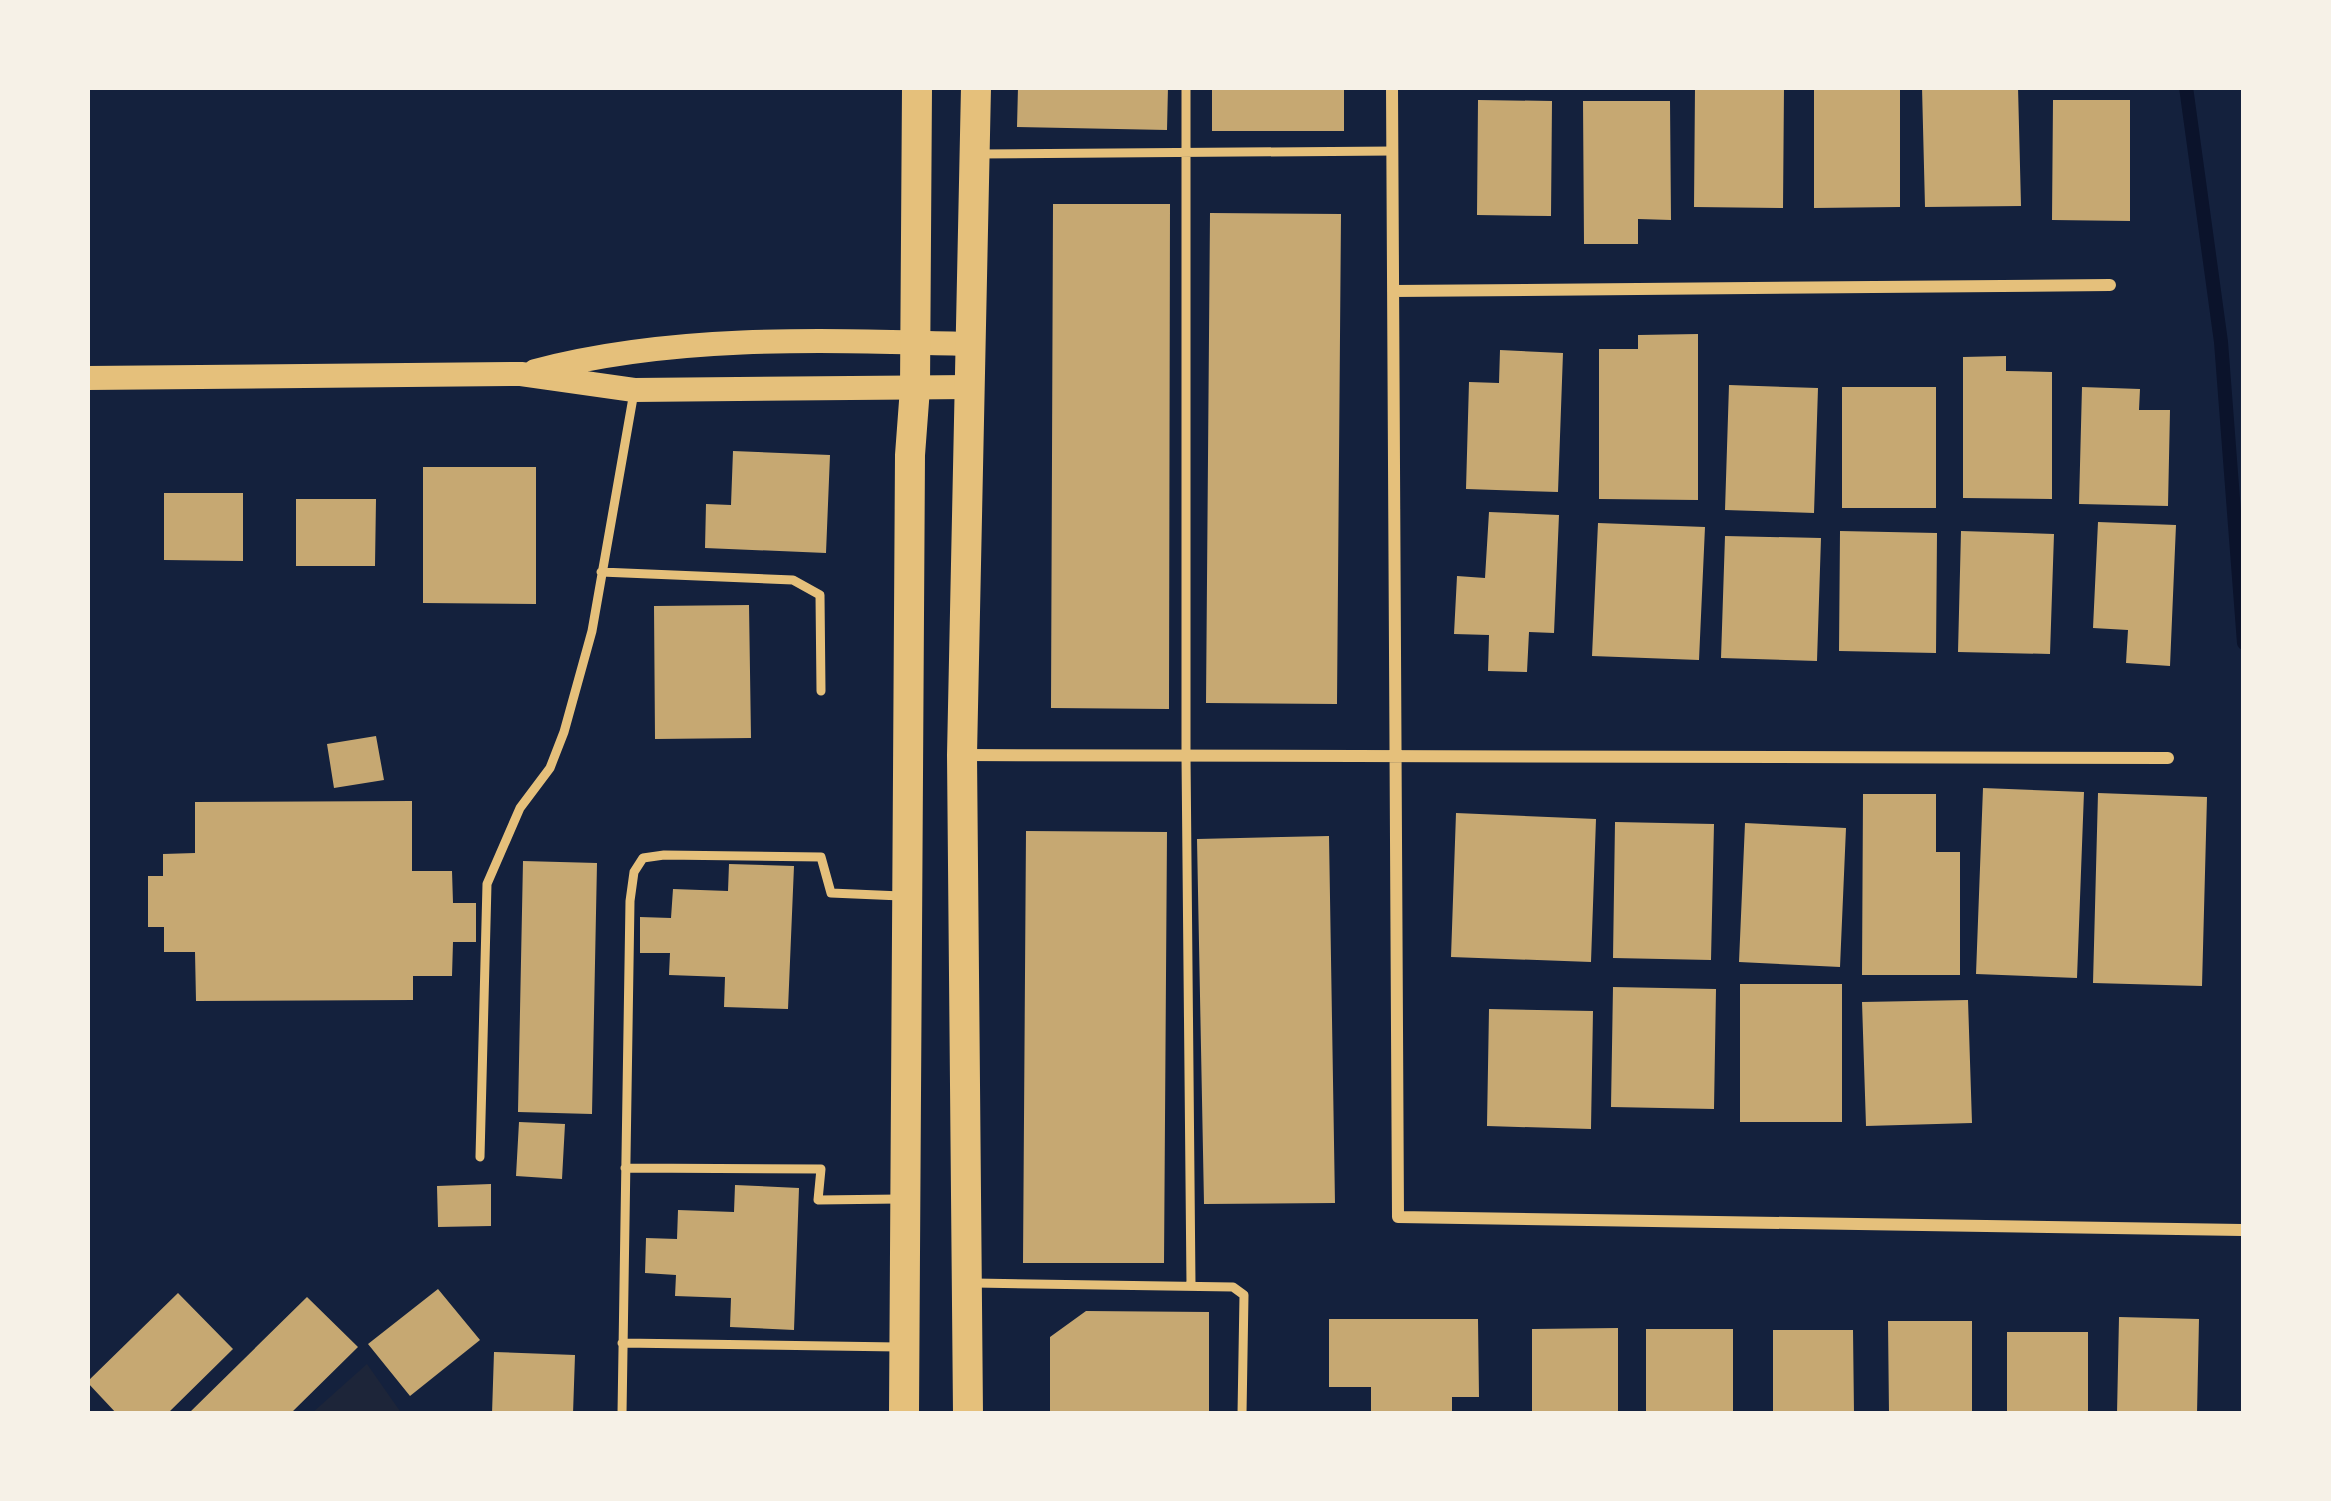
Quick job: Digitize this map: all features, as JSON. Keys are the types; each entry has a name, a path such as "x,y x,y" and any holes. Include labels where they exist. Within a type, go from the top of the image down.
{"main road":[{"path":"904,1414 902,1199 917,87"},
{"path":"968,1414 962,755 976,87"},
{"path":"521,374 601,353 662,346 970,344"},
{"path":"87,378 521,374 634,390 970,387"}],"street":[{"path":"1392,87 1398,1217 2242,1230"},
{"path":"1393,291 2110,285"},
{"path":"962,755 2168,758"}],"lane":[{"path":"1186,87 1192,1285"},
{"path":"976,154 1393,151"},
{"path":"480,1157 487,884 520,808 550,768 564,732 592,631 634,390"},
{"path":"601,572 793,580 809,586 820,595 821,691"},
{"path":"622,1414 634,872 643,858 664,854 821,857 831,893 906,896"},
{"path":"626,1168 821,1169 818,1200 902,1199"},
{"path":"967,1283 1233,1287 1244,1294 1242,1414"},
{"path":"622,1343 904,1347"}],"shaded area":[{"path":"367,1364 402,1414 311,1414"}],"building":[{"path":"1018,87 1168,87 1167,130 1017,127"},
{"path":"1212,87 1344,87 1344,131 1212,131"},
{"path":"1695,87 1784,87 1783,208 1694,207"},
{"path":"1922,87 2018,87 2021,206 1925,207"},
{"path":"1814,90 1900,90 1900,207 1814,208"},
{"path":"1478,100 1552,101 1551,216 1477,215"},
{"path":"2053,100 2130,100 2130,221 2052,220"},
{"path":"1583,101 1670,101 1671,220 1638,219 1638,244 1584,244"},
{"path":"1053,204 1170,204 1169,709 1051,708"},
{"path":"1210,213 1341,214 1337,704 1206,703"},
{"path":"1698,334 1698,500 1599,499 1599,349 1638,349 1638,335"},
{"path":"1500,350 1563,353 1558,492 1466,489 1469,382 1499,383"},
{"path":"2006,356 2006,371 2052,372 2052,499 1963,498 1963,357"},
{"path":"1729,385 1818,388 1814,513 1725,510"},
{"path":"1842,387 1936,387 1936,508 1842,508"},
{"path":"2082,387 2140,389 2139,410 2170,410 2168,506 2079,504"},
{"path":"733,451 830,455 826,553 705,548 706,504 731,505"},
{"path":"423,467 536,467 536,604 423,603"},
{"path":"164,493 243,493 243,561 164,560"},
{"path":"296,499 376,499 375,566 296,566"},
{"path":"1489,512 1559,515 1554,633 1529,632 1527,672 1488,671 1489,635 1454,634 1457,576 1485,578"},
{"path":"2098,522 2176,525 2170,666 2126,663 2128,630 2093,628"},
{"path":"1598,523 1705,527 1699,660 1592,656"},
{"path":"1840,531 1937,533 1936,653 1839,651"},
{"path":"1961,531 2054,534 2050,654 1958,652"},
{"path":"1725,536 1821,538 1817,661 1721,658"},
{"path":"749,605 751,738 655,739 654,606"},
{"path":"376,736 384,780 334,788 327,744"},
{"path":"1983,788 2084,792 2077,978 1976,974"},
{"path":"2098,793 2207,797 2202,986 2093,983"},
{"path":"1863,794 1936,794 1936,852 1960,852 1960,975 1862,975"},
{"path":"412,801 412,871 452,871 453,903 476,903 476,942 453,942 452,976 413,976 413,1000 196,1001 195,952 164,952 164,927 148,927 148,876 163,876 163,854 195,853 195,802"},
{"path":"1456,813 1596,819 1591,962 1451,957"},
{"path":"1615,822 1714,824 1711,960 1613,958"},
{"path":"1745,823 1846,828 1840,967 1739,962"},
{"path":"1026,831 1167,832 1164,1263 1023,1263"},
{"path":"1329,836 1335,1203 1204,1204 1197,839"},
{"path":"523,861 597,863 592,1114 518,1112"},
{"path":"729,864 794,866 788,1009 724,1007 725,977 669,975 670,953 640,953 640,917 671,918 673,889 728,891"},
{"path":"1740,984 1842,984 1842,1122 1740,1122"},
{"path":"1613,987 1716,989 1714,1109 1611,1107"},
{"path":"1968,1000 1972,1123 1866,1126 1862,1002"},
{"path":"1489,1009 1593,1011 1591,1129 1487,1126"},
{"path":"519,1122 565,1124 562,1179 516,1176"},
{"path":"491,1184 491,1226 438,1227 437,1186"},
{"path":"735,1185 799,1188 794,1330 730,1327 731,1298 675,1296 676,1275 645,1273 646,1238 677,1239 678,1210 734,1212"},
{"path":"438,1289 480,1340 410,1396 368,1344"},
{"path":"178,1293 233,1349 167,1414 117,1414 87,1382"},
{"path":"307,1297 358,1347 290,1414 188,1414"},
{"path":"1086,1311 1209,1312 1209,1414 1050,1414 1050,1337"},
{"path":"2119,1317 2199,1319 2197,1414 2117,1414"},
{"path":"1329,1319 1478,1319 1479,1397 1452,1397 1452,1414 1371,1414 1371,1387 1329,1387"},
{"path":"1888,1321 1972,1321 1972,1414 1889,1414"},
{"path":"1618,1328 1618,1414 1532,1414 1532,1329"},
{"path":"1646,1329 1733,1329 1733,1414 1646,1414"},
{"path":"1773,1330 1853,1330 1854,1414 1773,1414"},
{"path":"2007,1332 2088,1332 2088,1414 2007,1414"},
{"path":"494,1352 575,1355 573,1414 492,1414"}],"waterway":[{"path":"2186,87 2221,342 2244,643"}]}
